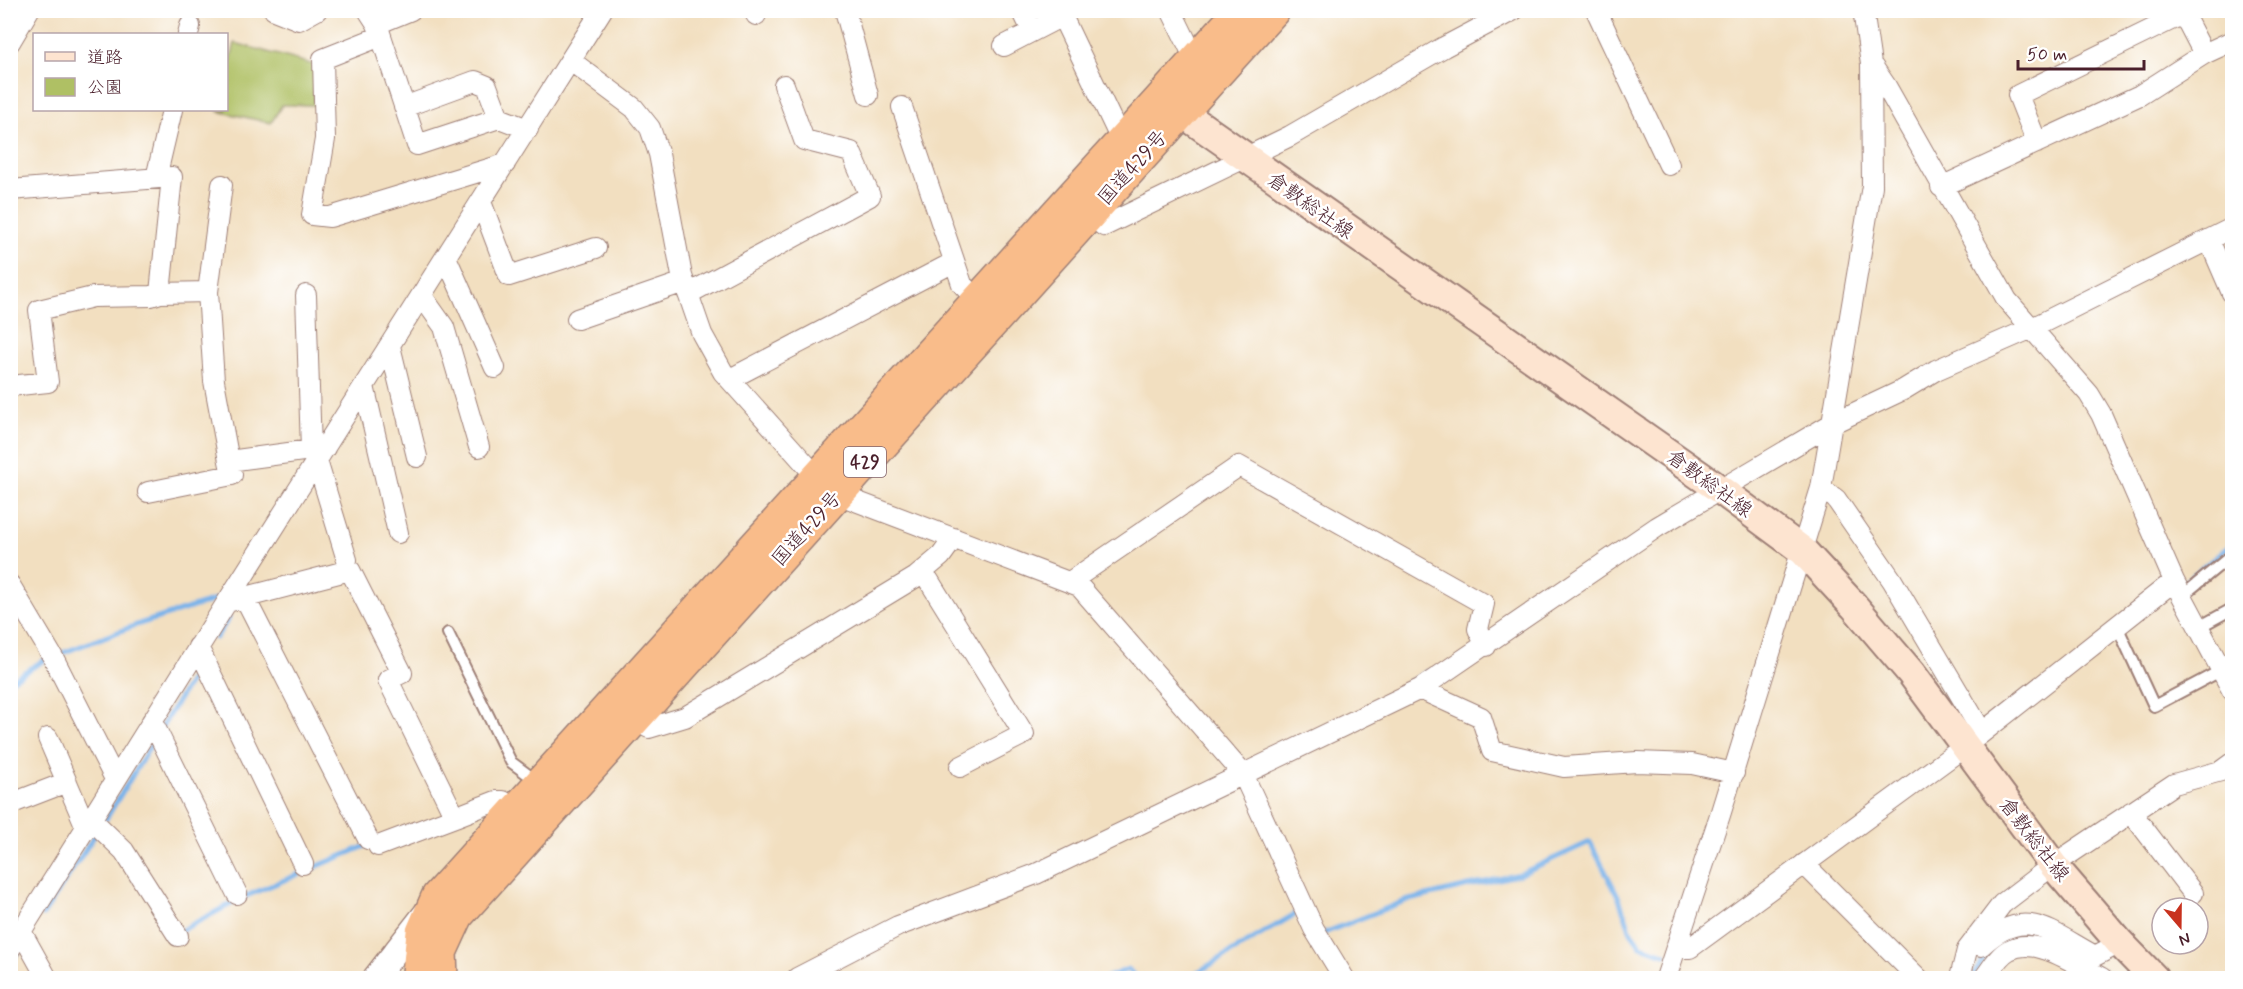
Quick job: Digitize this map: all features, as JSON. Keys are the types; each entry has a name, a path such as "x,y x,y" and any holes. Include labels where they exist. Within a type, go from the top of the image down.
{"highway":[{"name":"国道429号","path":"447,906 633,719 976,301 1079,207 1122,142 1172,105 1196,61 1242,10"},
{"name":"国道429号","path":"412,976 440,952 447,906 516,810 827,485 1172,105 1274,10"}],"main road":[{"name":"倉敷総社線","path":"1172,105 1244,158 1722,491 1803,551 1973,739 2053,865 2120,943 2154,978"}],"street":[{"path":"10,42 29,10"},
{"path":"274,10 299,20 317,10"},
{"path":"411,10 375,23 323,59 325,139 312,215 330,217 505,164"},
{"path":"47,978 16,941 198,647 236,600 318,453 390,346 602,10"},
{"path":"844,10 868,95"},
{"path":"1022,10 1032,31"},
{"path":"1171,10 1196,61"},
{"path":"1079,207 1104,226 1290,136 1444,47 1514,10"},
{"path":"1596,10 1669,165"},
{"path":"1666,978 1734,773 1821,488 1872,186 1871,64 1863,10"},
{"path":"2037,142 2018,95 2179,13 2188,22 2204,54"},
{"path":"1004,46 1062,16 1122,142"},
{"path":"375,23 417,145 499,118 528,129"},
{"path":"1941,187 2140,95 2204,54 2232,41"},
{"path":"571,61 634,108 650,128 659,154 686,288 702,334 729,379 827,485 954,538 1071,581 1087,594 1239,769 1314,929 1344,978"},
{"path":"1871,64 1886,86 1941,187 2007,300 2089,394 2095,404 2178,588 2229,683"},
{"path":"404,107 475,81 488,86 499,118"},
{"path":"576,319 686,288 870,196 851,152 804,140 783,85"},
{"path":"902,108 962,284 976,301"},
{"path":"156,178 172,111"},
{"path":"10,190 172,177 160,293"},
{"path":"148,492 232,475 214,381 208,292 222,185"},
{"path":"481,202 509,276 596,248"},
{"path":"798,978 898,926 1036,874 1239,769 1420,689 1484,641 1657,527 1722,491 1834,418 1903,390 1936,370 2032,328 2232,228"},
{"path":"2209,240 2232,293"},
{"path":"446,257 495,368"},
{"path":"729,379 954,262"},
{"path":"10,386 48,382 39,310 93,297 208,292"},
{"path":"306,295 318,453 347,560"},
{"path":"422,296 444,327 479,447"},
{"path":"390,346 417,457"},
{"path":"364,386 398,533"},
{"path":"229,460 318,453"},
{"path":"1071,581 1239,466 1484,604 1479,618 1484,641"},
{"path":"1821,488 1836,499 1892,580 1973,739"},
{"path":"633,719 649,728 685,717 923,572 941,556 954,538"},
{"path":"236,600 350,570 402,673 388,680 455,817"},
{"path":"923,572 1024,734 960,767"},
{"path":"10,585 54,659 115,779"},
{"path":"1676,947 1690,948 1808,868 2116,626 2178,588"},
{"path":"236,600 373,843 455,817 496,801 504,801 516,810"},
{"path":"198,647 303,864"},
{"path":"1420,689 1481,717 1492,751 1564,767 1637,762 1692,764 1734,773"},
{"path":"152,722 237,894"},
{"path":"48,738 67,782 89,823 124,851 178,936"},
{"path":"1960,978 1967,950 2002,904 2053,865 2174,784 2221,771 2232,763"},
{"path":"10,804 67,782"},
{"path":"2131,812 2193,893"},
{"path":"1808,868 1918,978"},
{"path":"412,976 447,906"},
{"path":"1960,978 1980,946 1997,930 2019,924 2039,926 2094,956 2120,943"},
{"path":"1984,978 2009,950 2024,946 2040,947 2102,978"}],"lane":[{"path":"2178,588 2232,555"},
{"path":"2199,627 2232,609"},
{"path":"2116,626 2154,706 2229,683"},
{"path":"448,633 511,762 540,784"}],"green space":[{"path":"235,43 315,65 314,105 282,105 271,123 217,111 228,111 228,70"}],"waterway":[{"path":"2180,586 2232,544"},
{"path":"57,655 139,624 218,599"},
{"path":"216,638 229,618"},
{"path":"10,681 46,659"},
{"path":"161,728 199,666"},
{"path":"1406,685 1428,672"},
{"path":"106,819 154,740"},
{"path":"43,915 97,832"},
{"path":"1324,933 1405,901 1520,874 1590,842 1618,896 1631,932 1641,946 1665,954"},
{"path":"182,930 244,897 368,845"},
{"path":"1188,978 1297,913"},
{"path":"2015,936 2033,934 2046,941"},
{"path":"1972,978 1989,950"},
{"path":"10,963 18,952"},
{"path":"1106,978 1128,969 1136,978"},
{"path":"780,978 794,971"},
{"path":"2107,973 2119,978"}]}
